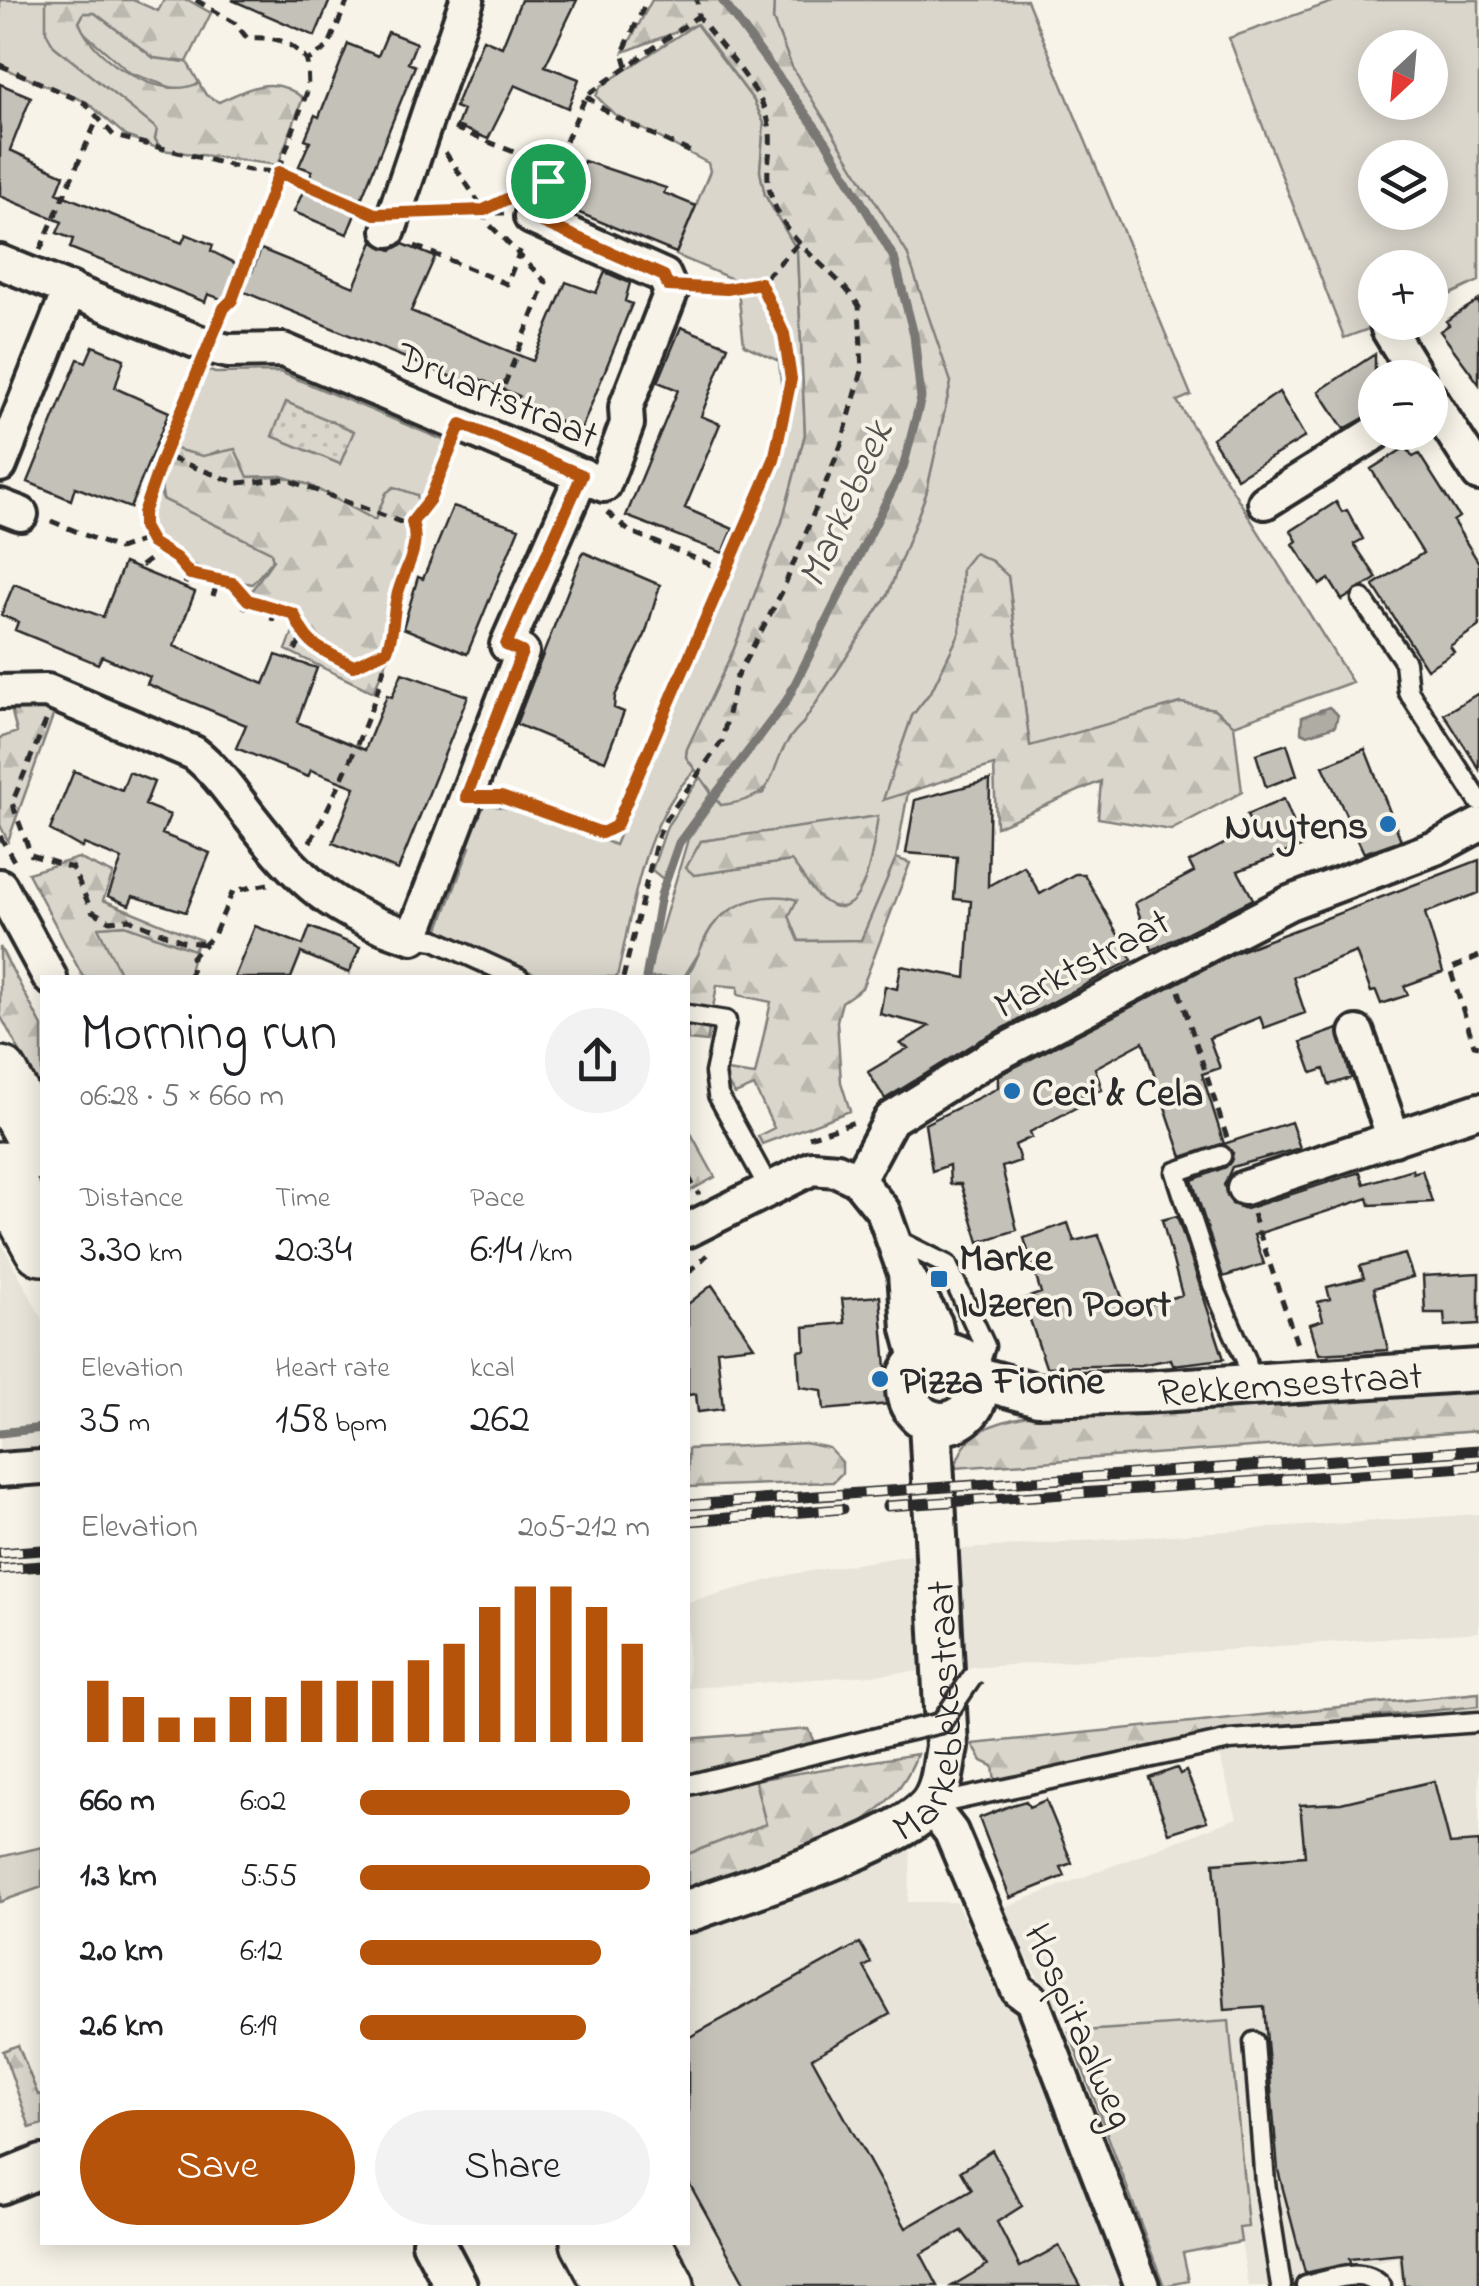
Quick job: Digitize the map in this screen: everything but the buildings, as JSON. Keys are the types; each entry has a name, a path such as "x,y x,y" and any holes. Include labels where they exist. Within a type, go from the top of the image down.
{"highway":[{"path":"0,1075 40,1148"},
{"path":"0,1170 40,1244"},
{"path":"592,2245 613,2286"},
{"path":"644,2245 666,2286"}],"street":[{"path":"396,229 423,121 467,0"},
{"path":"532,218 664,276 668,286"},
{"name":"Druartstraat","path":"16,267 208,346 228,352 283,350 593,480 626,424 626,407 671,292 668,286"},
{"path":"0,465 70,289"},
{"path":"1448,427 1479,474"},
{"path":"1264,502 1358,444"},
{"path":"0,692 27,689 57,695 194,753 211,766 291,868 337,908 413,937 522,652 506,645 593,480"},
{"name":"Marktstraat","path":"858,1180 891,1120 988,1059 1289,904 1411,858 1479,825"},
{"path":"0,886 48,975"},
{"path":"1357,1033 1394,1139"},
{"path":"1244,1188 1479,1110"},
{"path":"690,1229 812,1168 836,1170 858,1180 876,1197 893,1238 905,1273 909,1329 930,1357"},
{"path":"930,1357 962,1359 974,1390 950,1422 930,1420 909,1402 910,1373 930,1357"},
{"name":"Rekkemsestraat","path":"974,1390 1001,1406 1038,1395 1250,1386 1479,1370"},
{"name":"Markebekestraat","path":"690,1910 898,1831 930,1806 940,1788 947,1747 930,1420"},
{"path":"0,1470 40,1467"},
{"name":"Hospitaalweg","path":"930,1806 951,1832 1018,1990 1032,2000 1142,2286"},
{"path":"0,2183 40,2167"},
{"path":"435,2245 456,2286"}],"lane":[{"path":"1362,599 1404,662 1408,691 1479,801"},
{"path":"413,937 434,940 497,973"},
{"path":"690,1014 726,1022 714,1072 718,1096 769,1188"},
{"path":"1221,1156 1176,1172 1212,1285 1246,1360 1250,1386"},
{"path":"893,1238 947,1264 985,1346 974,1390"},
{"path":"690,1785 941,1723 974,1676"},
{"path":"930,1806 1230,1740 1479,1722"},
{"path":"1254,2042 1265,2183 1281,2286"},
{"path":"1306,2286 1351,2275 1376,2280 1381,2286"}],"path":[{"path":"196,0 236,23 247,38 268,35 295,46 307,61 308,89 232,300 208,346 152,484 143,513 150,538 190,574 218,583 233,583 248,600 294,614 304,638 324,659 353,666 387,650"},
{"path":"307,61 328,47 348,0"},
{"path":"627,66 622,52 647,0"},
{"path":"624,975 657,839 673,807 722,741 736,678 782,592 854,405 864,343 859,306 798,244 781,218 768,183 768,120 758,98 698,16 695,1"},
{"path":"0,65 85,103 114,136 182,150 248,170 279,172 507,284 586,96 698,16"},
{"path":"586,96 613,116 695,154"},
{"path":"16,267 97,120"},
{"path":"423,121 554,168"},
{"path":"154,452 237,483 285,480 406,524 412,522 473,429 546,282 485,220 484,210 423,121"},
{"path":"396,229 484,210 548,181"},
{"path":"484,210 532,218"},
{"path":"668,286 727,289 760,283 798,244"},
{"path":"466,797 501,797 602,833 616,826 774,460 791,379 784,334 760,283"},
{"path":"176,396 186,401"},
{"path":"166,422 175,426"},
{"path":"593,480 608,515 616,522 727,571"},
{"path":"142,482 152,484"},
{"path":"133,508 143,513"},
{"path":"10,510 40,516 119,549 150,538"},
{"path":"191,975 192,957 214,936 232,891 272,884 291,868 325,816 386,666 387,650 396,628 396,597 415,550 412,522"},
{"path":"141,566 161,551"},
{"path":"185,584 190,574"},
{"path":"212,596 218,583"},
{"path":"244,609 248,600"},
{"path":"272,621 275,611"},
{"path":"295,650 304,638"},
{"path":"57,695 12,803 31,854 72,868 92,911 110,921 129,920 182,940 206,944"},
{"path":"1479,956 1450,969 1474,1046 1479,1046"},
{"path":"690,1179 700,1195"}],"shaded area":[{"path":"0,1240 40,1314 40,1447 0,1450"},
{"path":"1479,1514 1479,1632 690,1688 690,1601 792,1574 936,1551"},
{"path":"1479,1706 1479,2286 1401,2286 1398,2258 1276,2286 1248,2286 1239,2228 1248,2226 1229,2021 1069,2032 1000,1909 1237,1818 1213,1733"},
{"path":"911,1850 908,1902 956,1902 1005,2004 1024,2003 1136,2286 698,2286 675,2245 690,2245 690,1931"}],"green space":[{"path":"0,0 46,0 54,46 158,129 155,139 162,150 126,136 87,102 0,67"},
{"path":"46,0 133,0 158,11 164,0 188,0 211,13 187,62 154,58 95,13 84,13 79,22 99,51 148,82 166,87 199,83 206,95 219,102 252,88 272,85 303,98 278,165 162,150 155,139 157,129 54,46 46,32"},
{"path":"652,0 774,0 773,20 792,67 907,253 951,382 926,494 888,594 790,738 767,786 743,801 721,805 686,757 687,749 734,649 782,522 805,434 797,250 765,195 760,171 764,123 754,101 697,24 624,52"},
{"path":"774,0 1027,0 1191,395 1177,401 1352,682 1234,725 1214,709 1181,703 1030,747 1008,576 962,568 960,632 932,690 912,716 884,799 908,792 896,858 861,941 799,941 788,916 704,945 685,975 648,975 688,839 716,800 721,805 764,793 786,739 803,723 888,594 926,494 951,382 835,138 792,67 773,20","holes":["877,817 821,899 792,861 694,875 701,841"]},
{"path":"1338,0 1479,0 1479,281 1448,296 1448,250 1358,250 1358,333 1344,338 1229,38"},
{"path":"84,13 95,13 154,58 187,62 199,83 181,91 130,73 82,31 79,22"},
{"path":"696,24 754,101 764,123 760,171 765,195 797,250 805,434 782,522 734,649 687,749 686,757 695,770 662,816 651,841 617,975 537,975 438,931 470,847 456,840 471,801 550,817 615,845 773,464 784,413 779,361 744,345 737,281 676,255 710,171 708,163 614,114 596,96 601,86"},
{"path":"202,368 215,373 280,372 448,442 420,506 417,495 379,508 376,521 309,485 281,476 248,477 219,451 203,457 175,449"},
{"path":"286,402 354,431 340,464 272,436"},
{"path":"175,449 203,456 235,449 248,477 281,476 309,485 375,520 386,493 394,487 417,495 418,522 396,628 390,628 390,654 373,692 286,650 298,619 267,611 249,594 273,560 271,552 163,499 160,478"},
{"path":"158,490 163,499 271,552 273,560 252,584 187,561 158,539 150,526 149,512"},
{"path":"974,553 992,561 1008,576 1030,746 1181,703 1214,709 1234,725 1242,792 1171,830 1098,818 1101,781 996,827 994,765 883,800 912,716 932,690 960,632 962,568"},
{"path":"26,705 54,713 8,841 0,825 0,738 17,732 11,709"},
{"path":"700,777 711,793 677,841 663,879 652,870 667,826"},
{"path":"878,816 865,880 848,905 836,907 820,898 791,861 694,875 686,868 701,841"},
{"path":"78,858 113,874 103,900 201,940 194,950 125,925 98,927 121,975 82,975 28,873"},
{"path":"896,858 910,863 862,988 842,1002 837,1021 841,1082 850,1111 762,1144 758,1136 774,1128 754,1086 735,1094 725,1080 726,1071 755,1075 771,1002 738,995 738,987 717,985 707,1042 690,1040 690,975 686,975 716,922 733,908 754,900 797,900 789,916 799,941 861,940"},
{"path":"125,925 194,950 188,975 121,975 97,927"},
{"path":"0,947 40,1022 40,1089 0,1015"},
{"path":"690,1132 715,1177 690,1191"},
{"path":"1479,1387 1479,1431 955,1468 974,1436 994,1425 1032,1415"},
{"path":"805,1443 829,1448 842,1462 842,1473 833,1482 690,1487 690,1449"},
{"path":"1479,1693 1479,1706 1213,1733 995,1781 993,1766 982,1761 972,1744"},
{"path":"809,1729 815,1742 690,1775 690,1739"},
{"path":"917,1754 902,1784 879,1809 852,1829 786,1860 690,1893 690,1853 766,1824 755,1780"},
{"path":"755,1780 766,1824 690,1853 690,1795"},
{"path":"40,1847 40,1888 0,1902 0,1857"},
{"path":"1229,2021 1248,2227 1239,2228 1241,2242 1183,2253 1189,2281 1164,2286 1069,2032"},
{"path":"18,2045 40,2094 40,2125 30,2128 3,2051"}],"water":[{"path":"1329,707 1338,715 1335,726 1308,735 1301,732 1302,717"}],"waterway":[{"name":"Markebeek","path":"647,975 661,895 679,843 787,700 903,468 921,398 914,335 894,258 827,143 722,0"},
{"name":"Markebeek","path":"0,1433 40,1428"}],"railway":[{"path":"690,1505 1479,1450"},
{"path":"887,1506 1479,1466"},
{"path":"690,1521 842,1509"},
{"path":"0,1553 40,1550"},
{"path":"0,1569 40,1566"}],"place":[{"name":"Nuytens","path":"1388,824"},
{"name":"Ceci & Cela","path":"1012,1091"},
{"name":"Marke IJzeren Poort","path":"939,1279"},
{"name":"Pizza Fiorine","path":"880,1379"}],"route":[{"path":"279,172 291,181 371,214 484,210 494,202 548,181 533,218 664,276 668,286 727,289 760,283 784,334 791,379 774,460 616,826 602,833 501,797 466,797 522,652 506,645 582,475 461,424 430,499 412,522 415,550 396,597 396,628 387,650 374,652 353,666 325,656 310,644 294,614 248,600 244,590 233,583 218,583 190,574 176,558 152,543 143,527 143,513 170,436 224,308 232,300 279,172"}]}
